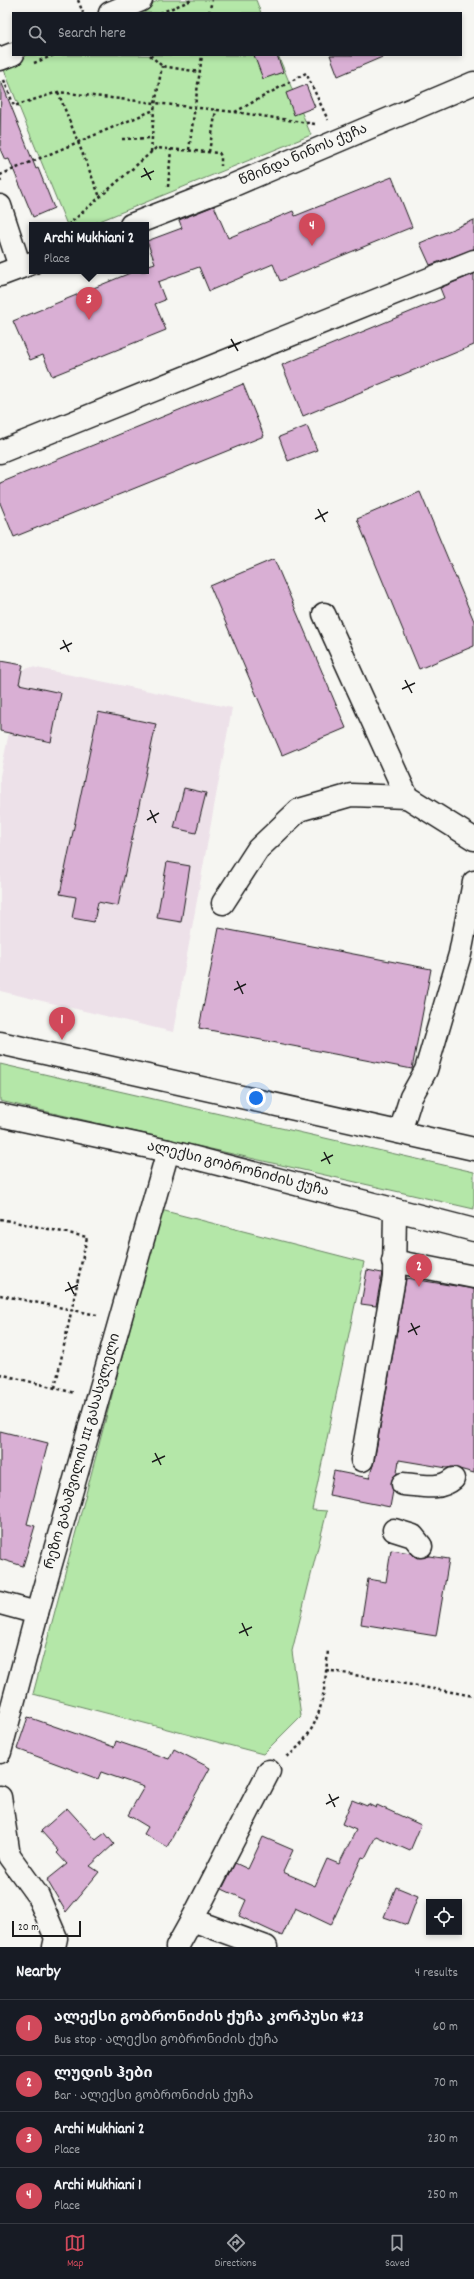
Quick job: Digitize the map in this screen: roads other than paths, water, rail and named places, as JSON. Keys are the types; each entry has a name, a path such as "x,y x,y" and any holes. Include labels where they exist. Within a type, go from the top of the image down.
{"main road":[{"path":"112,12 137,1"},
{"path":"0,59 12,54"},
{"name":"წმინდა ნინოს ქუჩა","path":"139,222 361,132 474,83"},
{"path":"0,206 26,265 0,275"},
{"path":"0,452 474,261"},
{"path":"324,614 407,797"},
{"path":"223,902 258,849 298,810 351,795 407,797 474,840"},
{"path":"400,1132 410,1097 426,1070 460,954 474,882"},
{"path":"0,1043 474,1149"},
{"name":"ალექსი გობრონიძის ქუჩა","path":"0,1115 168,1152 474,1230"},
{"name":"რეზო გაბაშვილის III გასასვლელი","path":"0,1752 37,1613 168,1152"},
{"path":"362,1460 394,1278 393,1260 395,1210"},
{"path":"393,1260 474,1276"},
{"path":"403,1484 437,1487 446,1485 453,1479"},
{"path":"394,1530 413,1536 421,1546"},
{"path":"0,1603 37,1613"},
{"path":"176,1947 192,1920 269,1771"},
{"path":"0,1797 9,1856 38,1896 56,1938 54,1947"},
{"path":"192,1920 266,1947"}],"place":[{"name":"Archi Mukhiani 1","path":"312,246"},
{"name":"Archi Mukhiani 2","path":"89,320"},
{"name":"ალექსი გობრონიძის ქუჩა კორპუსი #23","path":"62,1040"},
{"name":"ლუდის ჰები","path":"419,1287"}]}
